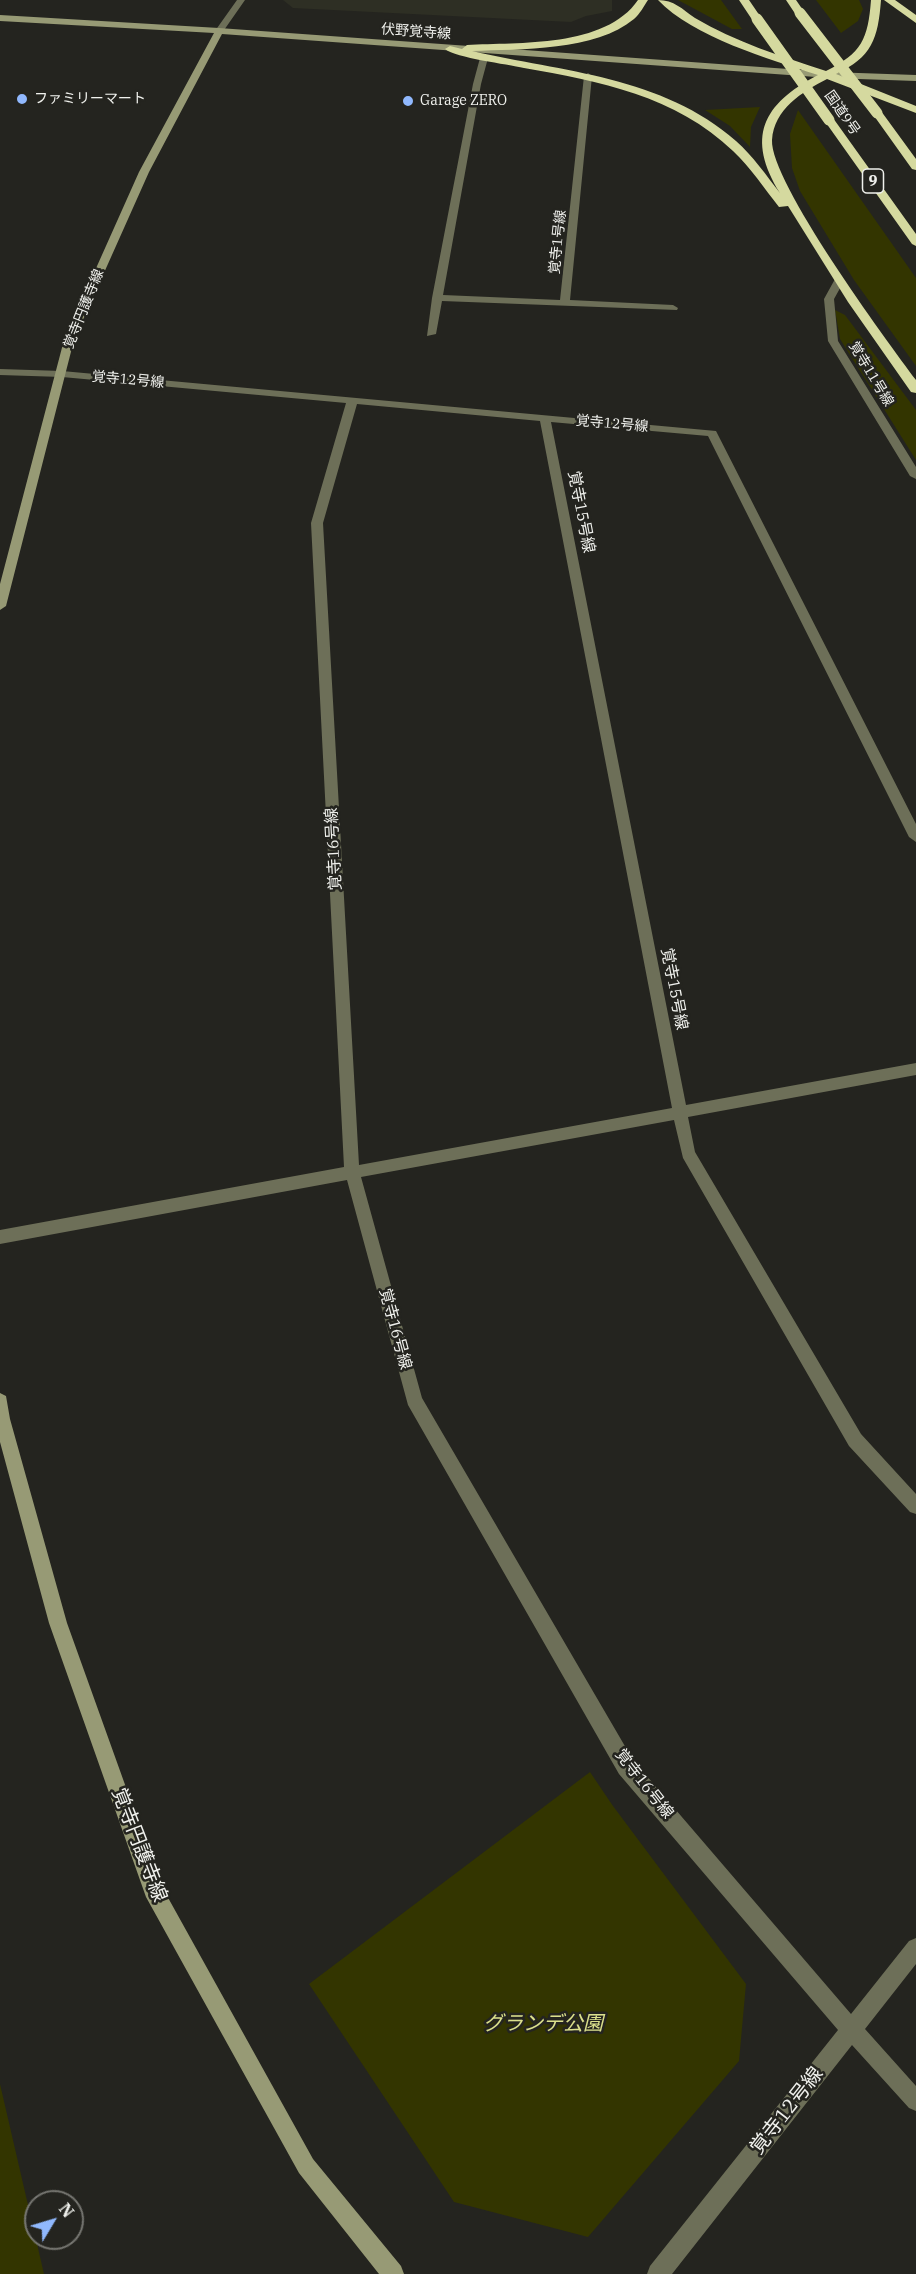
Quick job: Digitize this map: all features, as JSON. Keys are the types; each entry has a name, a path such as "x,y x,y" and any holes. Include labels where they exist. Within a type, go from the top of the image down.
{"highway":[{"path":"450,49 536,44 583,37 626,22 635,15 643,0"},
{"path":"663,0 687,18 723,38 778,60 870,88 916,110"},
{"name":"国道9号","path":"744,0 916,242"},
{"name":"国道9号","path":"791,0 916,167"},
{"path":"876,0 873,27 866,48 854,61 787,99 773,117 767,138 769,160 838,281 916,389"},
{"path":"889,0 916,21"},
{"path":"450,49 484,58 588,76 651,94 679,107 715,129 748,161 820,251"}],"street":[{"path":"219,31 240,0"},
{"name":"伏野覚寺線","path":"0,18 219,31 830,75 916,78"},
{"name":"覚寺円護寺線","path":"0,606 69,340 144,172 219,31"},
{"path":"431,334 477,84 484,58"},
{"name":"覚寺1号線","path":"565,303 588,76"},
{"name":"覚寺11号線","path":"838,281 829,299 833,341 916,476"},
{"path":"437,298 673,308"},
{"name":"覚寺12号線","path":"0,372 62,374 712,433 916,837"},
{"name":"覚寺16号線","path":"352,401 316,523 352,1172 414,1400 626,1767 851,2029 916,2101"},
{"name":"覚寺15号線","path":"545,418 688,1153 855,1440 916,1506"},
{"path":"0,1237 916,1069"},
{"name":"覚寺円護寺線","path":"0,1401 2,1419 58,1623 153,1890 306,2166 393,2274"},
{"name":"覚寺12号線","path":"658,2274 916,1948"}],"shaded area":[{"path":"283,0 612,0 612,11 586,16 571,22 293,8"}],"green space":[{"path":"678,0 721,0 742,29 732,29"},
{"path":"816,0 859,0 863,9 858,21 841,33"},
{"path":"760,107 751,127 750,147 730,126 705,110"},
{"path":"798,110 916,278 916,366 854,280 800,191 792,168 790,134"},
{"path":"835,310 845,315 916,410 916,460 840,339"},
{"name":"グランデ公園","path":"590,1772 746,1984 739,2061 588,2237 454,2202 309,1984"},
{"path":"0,2084 25,2190 24,2250 38,2250 44,2274 0,2274"}],"place":[{"name":"ファミリーマート","path":"22,99"},
{"name":"Garage ZERO","path":"408,101"}]}
